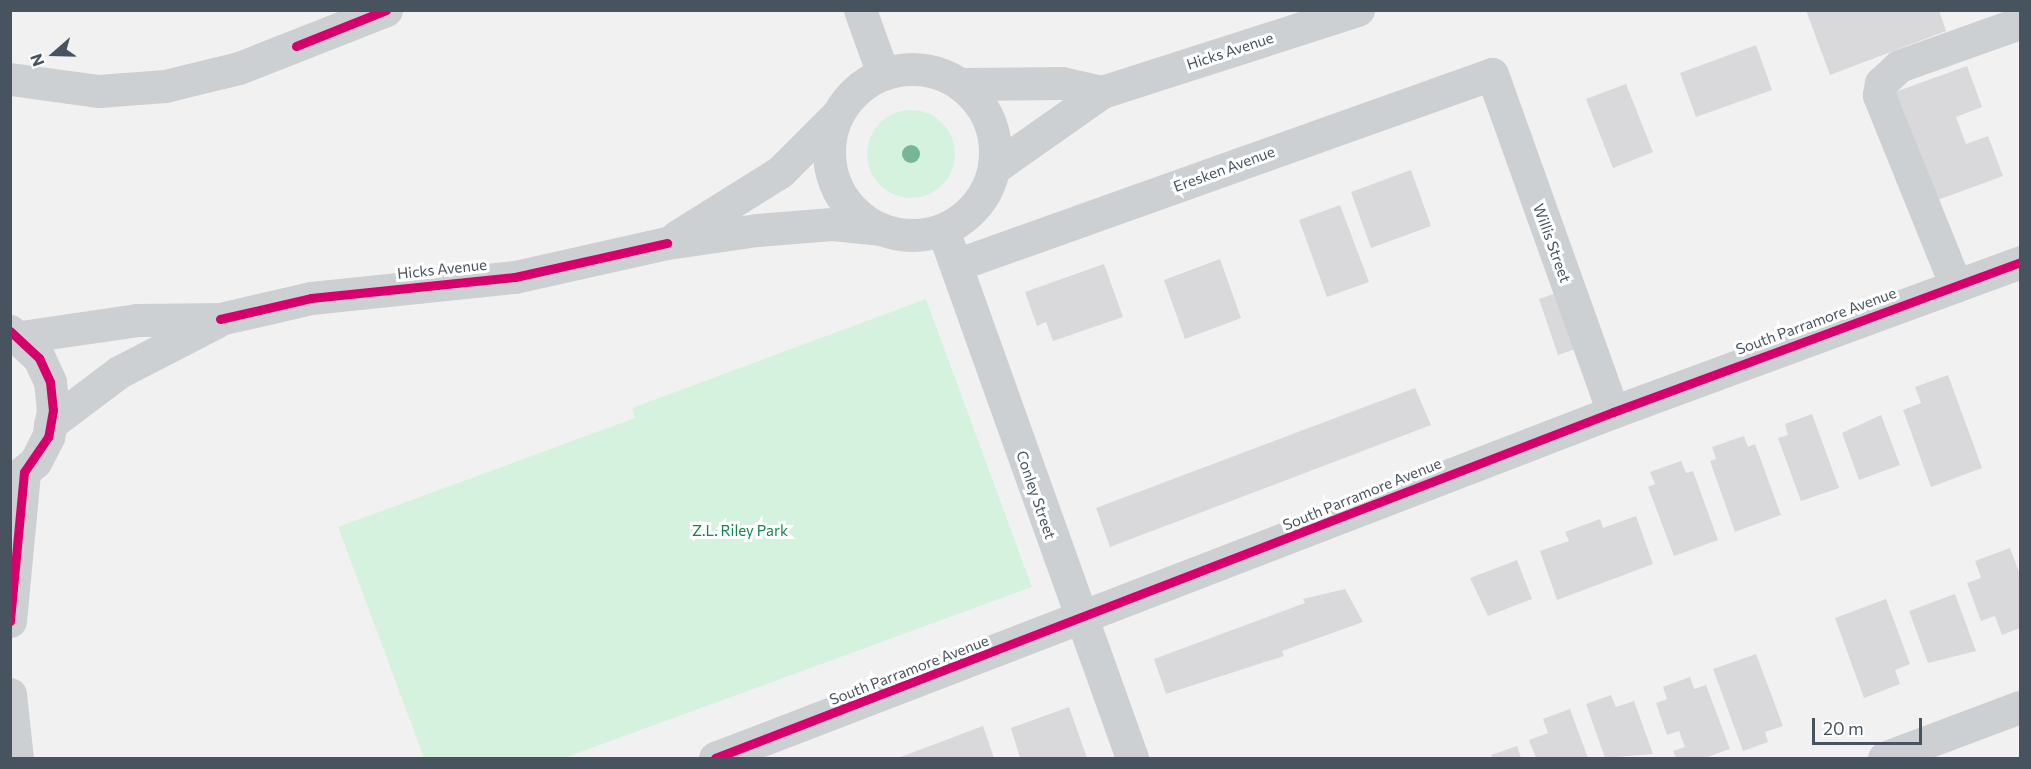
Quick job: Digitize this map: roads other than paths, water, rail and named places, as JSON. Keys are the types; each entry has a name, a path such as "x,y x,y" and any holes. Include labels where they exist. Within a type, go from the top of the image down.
{"street":[{"path":"10,79 99,91 165,86 239,68 386,10"},
{"path":"860,10 884,74"},
{"name":"Hicks Avenue","path":"994,168 1102,92 1358,10"},
{"path":"1956,286 1879,95 1881,83 1899,66 2020,23"},
{"path":"960,84 990,124 994,168 977,205 943,230 915,236 880,229 855,212 837,188 829,151 838,114 857,89 884,74 920,69 960,84 1062,83 1102,92"},
{"name":"Eresken Avenue","path":"956,265 1492,74"},
{"name":"Willis Street","path":"1492,74 1613,412"},
{"name":"Hicks Avenue","path":"667,243 780,172 838,114"},
{"name":"Hicks Avenue","path":"16,334 137,320 220,320 311,298 515,277 667,243 832,224 880,229"},
{"name":"Conley Street","path":"943,230 1132,759"},
{"name":"South Parramore Avenue","path":"715,759 1081,621 1613,412 2020,262"},
{"name":"Hicks Avenue","path":"50,424 119,372 220,320"},
{"path":"10,621 17,477 48,437 50,424 50,382 16,334"},
{"path":"10,694 17,759"},
{"path":"1884,759 2020,707"}],"park label":[{"name":"Z.L. Riley Park","path":"740,531"}]}
